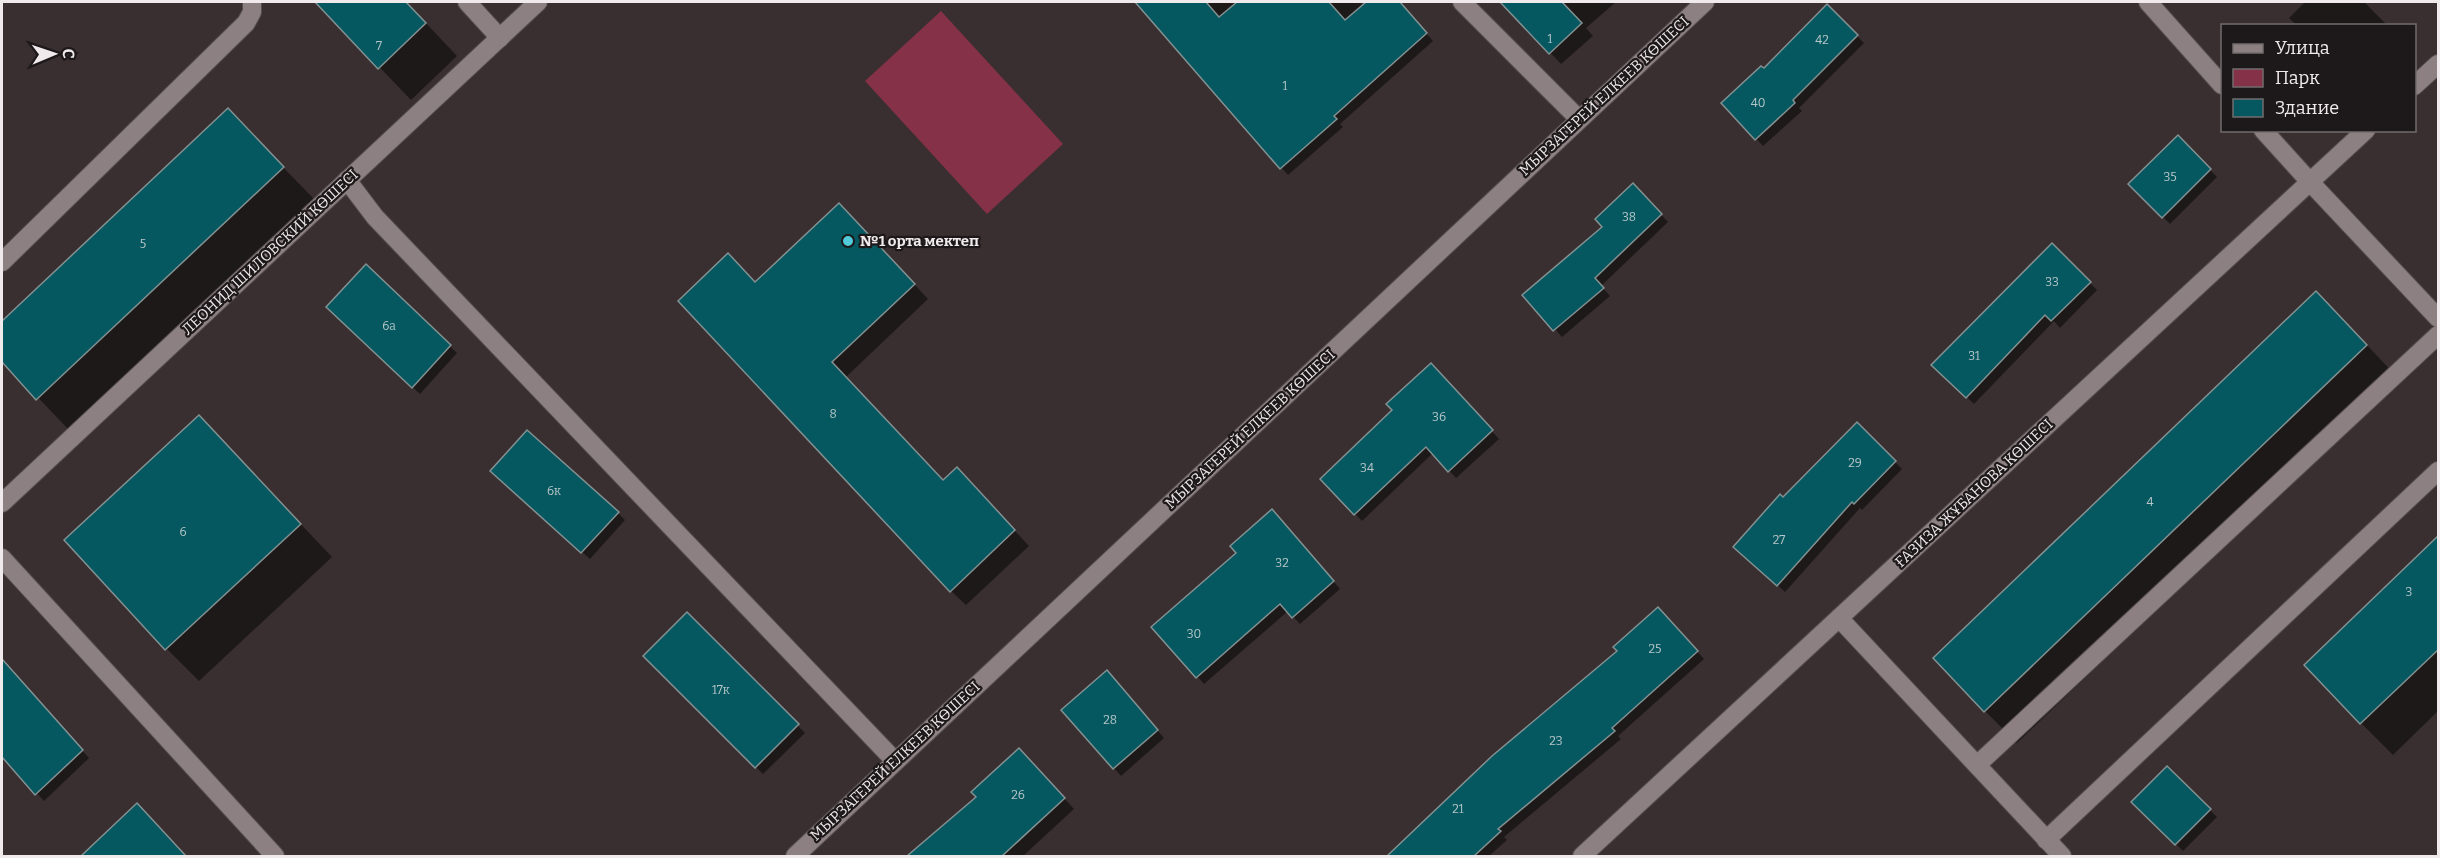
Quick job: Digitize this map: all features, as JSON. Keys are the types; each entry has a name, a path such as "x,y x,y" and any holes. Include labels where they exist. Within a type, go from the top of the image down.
{"street":[{"path":"2,262 246,23 252,12 252,2"},
{"path":"467,2 500,38"},
{"name":"ЛЕОНИД ШИЛОВСКИЙ КӨШЕСІ","path":"2,503 538,2"},
{"path":"1462,2 1579,119"},
{"name":"МЫРЗАГЕРЕЙ ЕЛКЕЕВ КӨШЕСІ","path":"795,856 1705,2"},
{"path":"2148,2 2221,83"},
{"path":"2416,85 2439,64"},
{"path":"2265,132 2439,318"},
{"name":"ҒАЗИЗА ЖҰБАНОВА КӨШЕСІ","path":"1582,856 2364,132"},
{"path":"346,180 375,217 896,760"},
{"path":"1977,765 2439,335"},
{"path":"2046,840 2439,471"},
{"path":"2,558 275,856"},
{"path":"1839,618 2062,856"}],"green space":[{"path":"941,11 1063,144 987,214 865,81"}],"building":[{"path":"315,2 406,2 426,23 378,69"},
{"path":"1135,2 1206,2 1219,17 1237,2 1329,2 1345,20 1366,2 1400,2 1427,33 1334,116 1337,119 1280,169"},
{"path":"1500,2 1562,2 1582,23 1549,54"},
{"path":"1827,4 1858,35 1793,100 1795,103 1755,140 1721,103 1761,66 1764,68"},
{"path":"228,108 284,167 36,400 2,362 2,321"},
{"path":"2178,135 2211,169 2162,218 2128,184"},
{"path":"1633,183 1662,214 1595,278 1604,288 1553,331 1522,295 1602,227 1595,219"},
{"path":"839,203 915,284 832,362 943,480 957,467 1015,530 950,592 678,301 728,253 755,282"},
{"path":"2052,243 2091,282 2051,321 2045,315 1966,398 1931,365"},
{"path":"366,264 451,345 412,388 326,307"},
{"path":"2316,291 2367,345 1984,712 1933,658"},
{"path":"1431,363 1493,430 1448,472 1426,447 1354,515 1320,479 1392,410 1386,404"},
{"path":"199,415 301,524 165,650 64,540"},
{"path":"1857,422 1896,461 1854,504 1852,502 1777,586 1733,547 1780,494 1783,497"},
{"path":"527,430 619,512 581,553 490,471"},
{"path":"1272,509 1334,581 1292,618 1280,604 1196,678 1151,627 1236,553 1230,546"},
{"path":"2439,535 2439,649 2360,724 2304,665"},
{"path":"1658,607 1698,651 1612,728 1615,731 1498,829 1501,831 1474,856 1387,856 1492,756 1617,651 1613,647"},
{"path":"687,612 799,724 755,768 643,656"},
{"path":"2,659 83,750 35,795 2,757"},
{"path":"1107,670 1158,730 1113,769 1061,710"},
{"path":"1019,748 1065,798 1002,856 907,856 976,797 971,792"},
{"path":"2167,766 2211,809 2175,845 2131,802"},
{"path":"137,803 186,856 81,856"}],"place":[{"name":"№1 орта мектеп","path":"848,241"}]}
